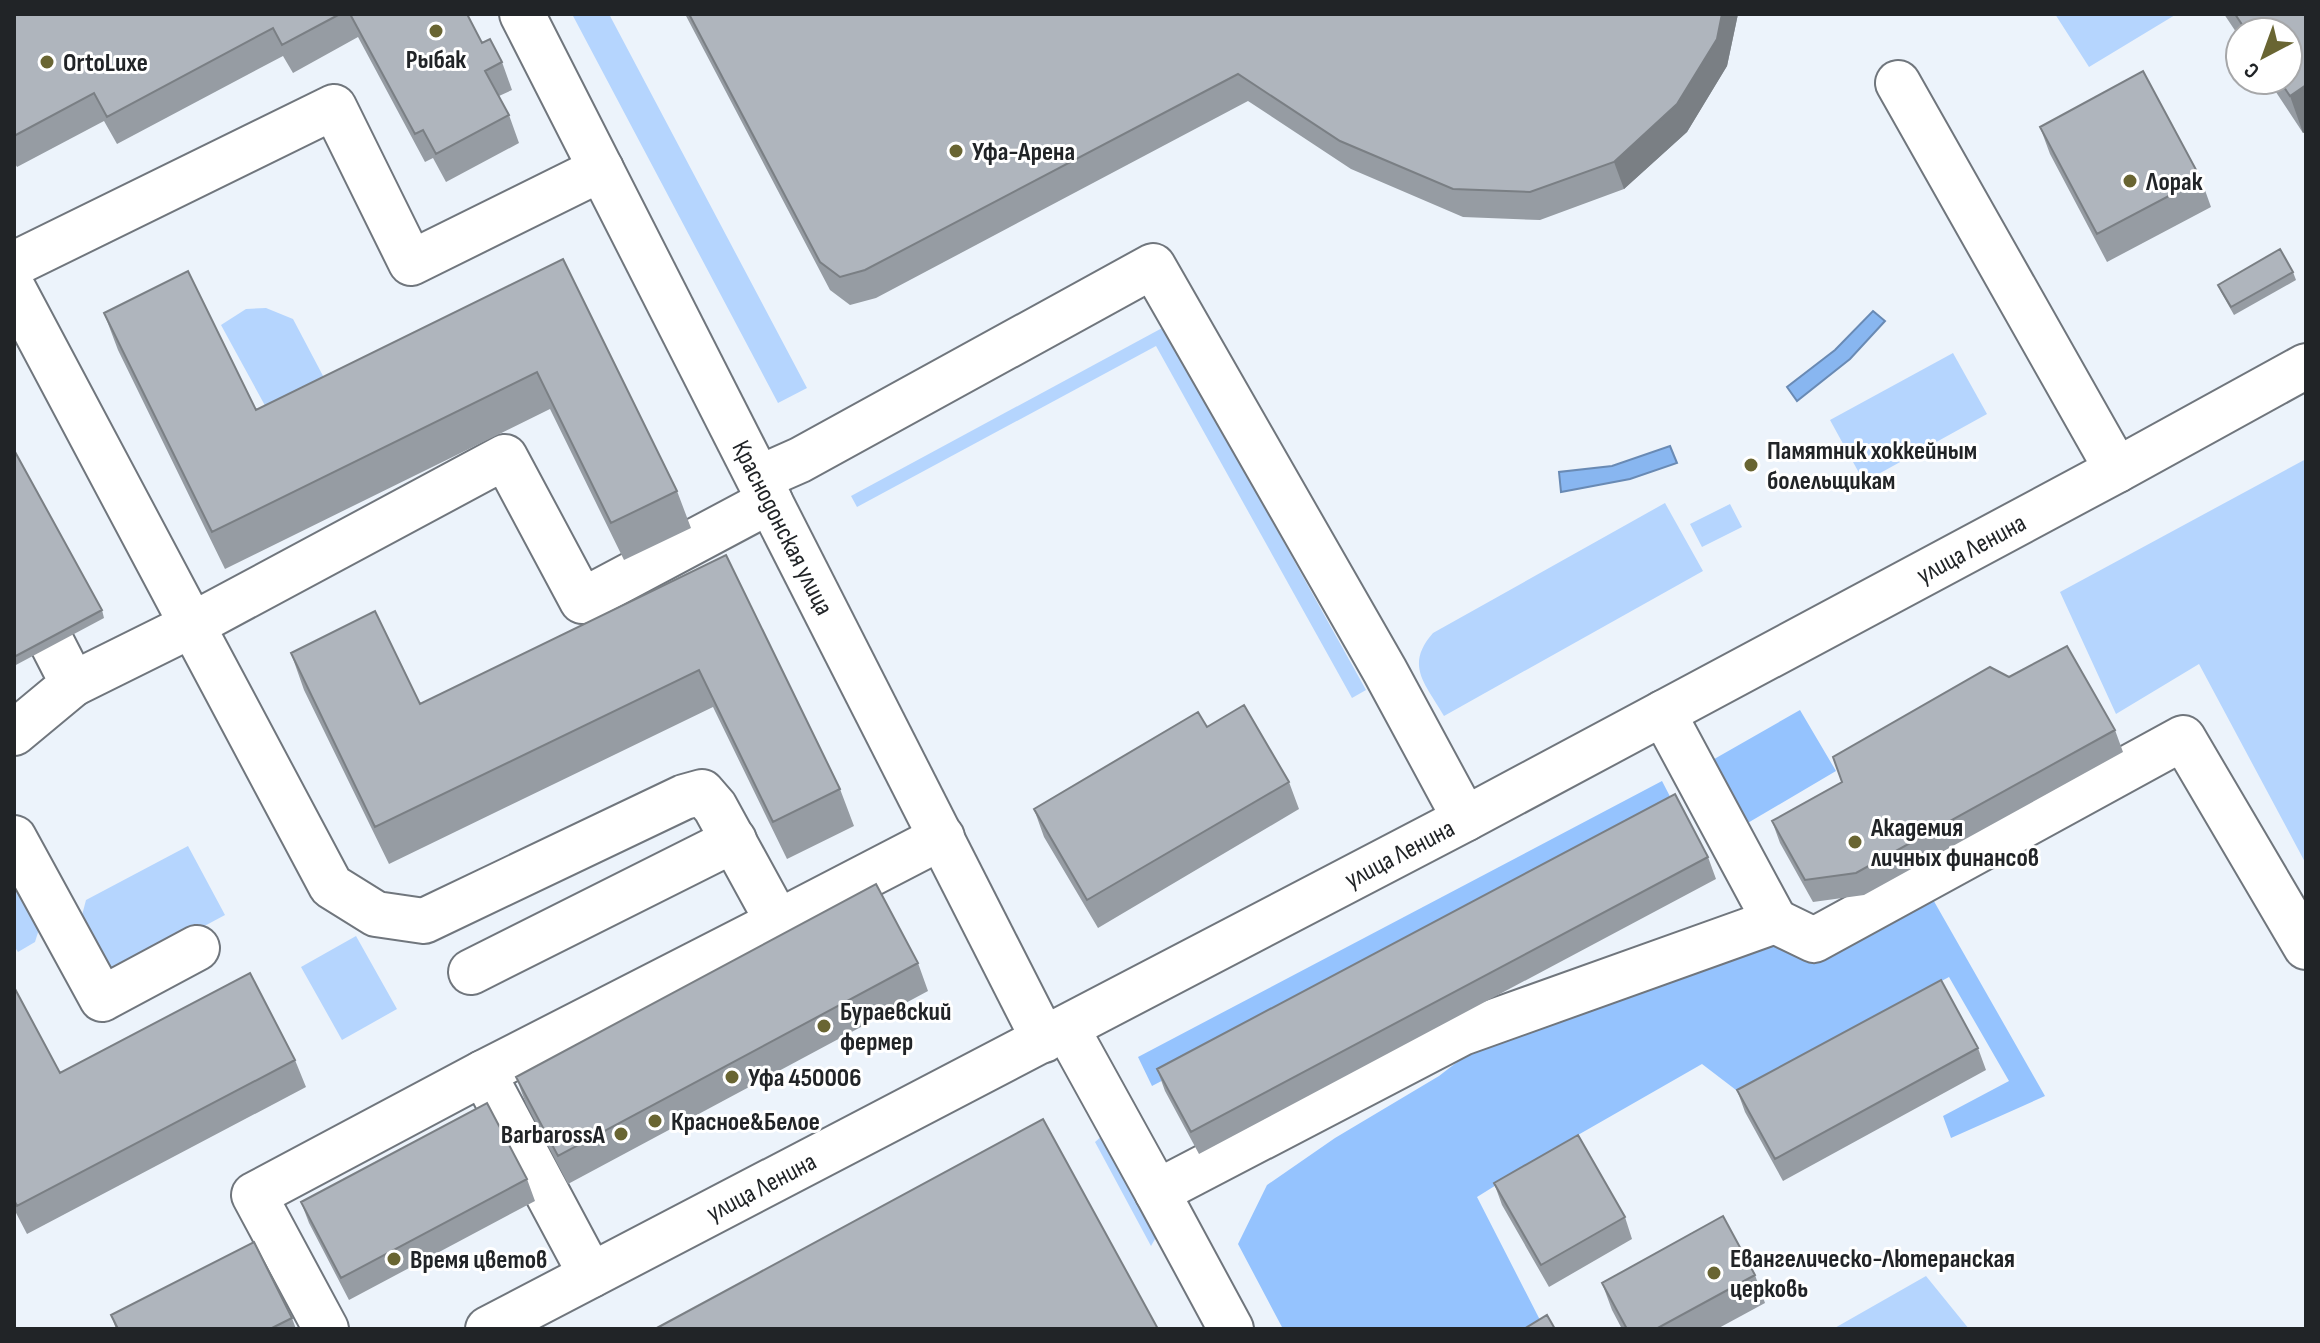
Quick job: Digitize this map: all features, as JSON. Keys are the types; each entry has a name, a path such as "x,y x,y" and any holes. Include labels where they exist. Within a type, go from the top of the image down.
{"main road":[{"name":"Краснодонская улица","path":"522,14 942,837 1056,1034 1157,1192 1231,1329"},
{"path":"1898,83 2117,470"},
{"path":"14,264 334,107 411,263 601,169"},
{"path":"14,733 73,684 192,625 505,457 582,601 764,490 800,460 1153,266 1412,719 1465,819"},
{"path":"14,290 331,886 376,914 424,921 684,797 702,792 715,807 778,922"},
{"name":"улица Ленина","path":"488,1329 1465,819 2306,366"},
{"path":"53,645 73,684"},
{"path":"1663,713 1775,921 1814,940 2183,738 2306,947"},
{"path":"326,1329 254,1195 483,1073 942,837"},
{"path":"14,838 102,999 197,948"},
{"path":"471,972 734,840"},
{"path":"1157,1192 1462,1033 1775,921"},
{"path":"483,1073 591,1275"}],"shaded area":[{"path":"572,14 609,14 807,388 778,403"},
{"path":"2055,14 2175,14 2175,15 2089,67"},
{"path":"266,308 293,319 331,391 274,422 221,325 246,309"},
{"path":"1873,311 1885,321 1850,359 1797,401 1787,387 1835,350"},
{"path":"1164,327 1366,690 1352,698 1156,346 857,507 851,496"},
{"path":"1953,353 1987,414 1864,482 1830,420"},
{"path":"1670,446 1677,463 1630,479 1561,492 1559,472 1612,466"},
{"path":"2306,459 2306,864 2199,664 2116,714 2060,592"},
{"path":"1665,503 1703,571 1444,716 1425,684 1419,665 1424,645 1433,633"},
{"path":"1730,504 1742,527 1702,547 1690,524"},
{"path":"1800,710 1836,771 1746,824 1709,762"},
{"path":"1662,781 1677,810 1152,1086 1138,1057"},
{"path":"188,846 225,915 111,976 81,919 86,900"},
{"path":"14,877 40,926 35,942 18,952 14,946"},
{"path":"1931,896 2045,1096 1951,1138 1943,1116 2009,1081 1949,977 1736,1090 1702,1064 1477,1197 1540,1320 1522,1329 1283,1329 1238,1244 1267,1185 1335,1138 1439,1076 1483,1042 1775,921"},
{"path":"356,936 397,1009 342,1040 301,967"},
{"path":"1111,1128 1162,1227 1151,1246 1095,1142"},
{"path":"1926,1276 1969,1329 1833,1329"}],"building":[{"path":"14,14 340,14 282,45 273,28 107,117 94,93 14,136"},
{"path":"350,14 467,14 482,43 490,39 502,62 485,71 509,115 436,154 423,130 415,134"},
{"name":"Уфа-Арена","path":"689,14 1722,14 1717,39 1677,104 1614,162 1530,192 1453,189 1340,141 1238,74 865,270 840,277 820,262"},
{"path":"2235,14 2306,14 2306,85 2304,86 2304,16"},
{"name":"Лорак","path":"2143,71 2201,179 2097,234 2040,127"},
{"path":"2280,249 2293,272 2231,307 2218,285"},
{"path":"563,259 677,491 611,523 537,372 212,532 104,313 188,271 256,410"},
{"path":"14,450 102,610 14,657"},
{"path":"726,555 840,789 773,822 699,670 375,827 291,653 375,611 420,704"},
{"path":"2067,646 2115,730 1856,873 1805,880 1772,821 1842,782 1833,757 1990,667 2009,677"},
{"path":"1244,705 1289,782 1087,900 1034,809 1198,712 1207,727"},
{"path":"1675,794 1708,857 1191,1132 1157,1069"},
{"path":"876,884 918,963 558,1156 516,1077"},
{"path":"250,973 295,1060 17,1206 14,1200 14,987 60,1073"},
{"path":"1941,980 1978,1048 1775,1159 1737,1090"},
{"path":"487,1103 527,1179 341,1278 301,1202"},
{"path":"1043,1119 1158,1329 655,1329"},
{"path":"1578,1135 1625,1217 1541,1265 1494,1183"},
{"path":"1723,1216 1755,1275 1656,1329 1627,1329 1602,1283"},
{"path":"254,1242 292,1318 270,1329 118,1329 111,1315"},
{"path":"1547,1315 1555,1329 1524,1329"}],"place":[{"name":"Рыбак","path":"436,31"},
{"name":"OrtoLuxe","path":"47,62"},
{"name":"Уфа-Арена","path":"956,151"},
{"name":"Лорак","path":"2130,181"},
{"name":"Памятник хоккейным болельщикам","path":"1751,465"},
{"name":"Академия личных финансов","path":"1855,842"},
{"name":"Бураевский фермер","path":"824,1026"},
{"name":"Уфа 450006","path":"732,1077"},
{"name":"Красное&Белое","path":"655,1121"},
{"name":"BarbarossA","path":"621,1134"},
{"name":"Время цветов","path":"394,1259"},
{"name":"Евангелическо-Лютеранская церковь","path":"1714,1273"}]}
